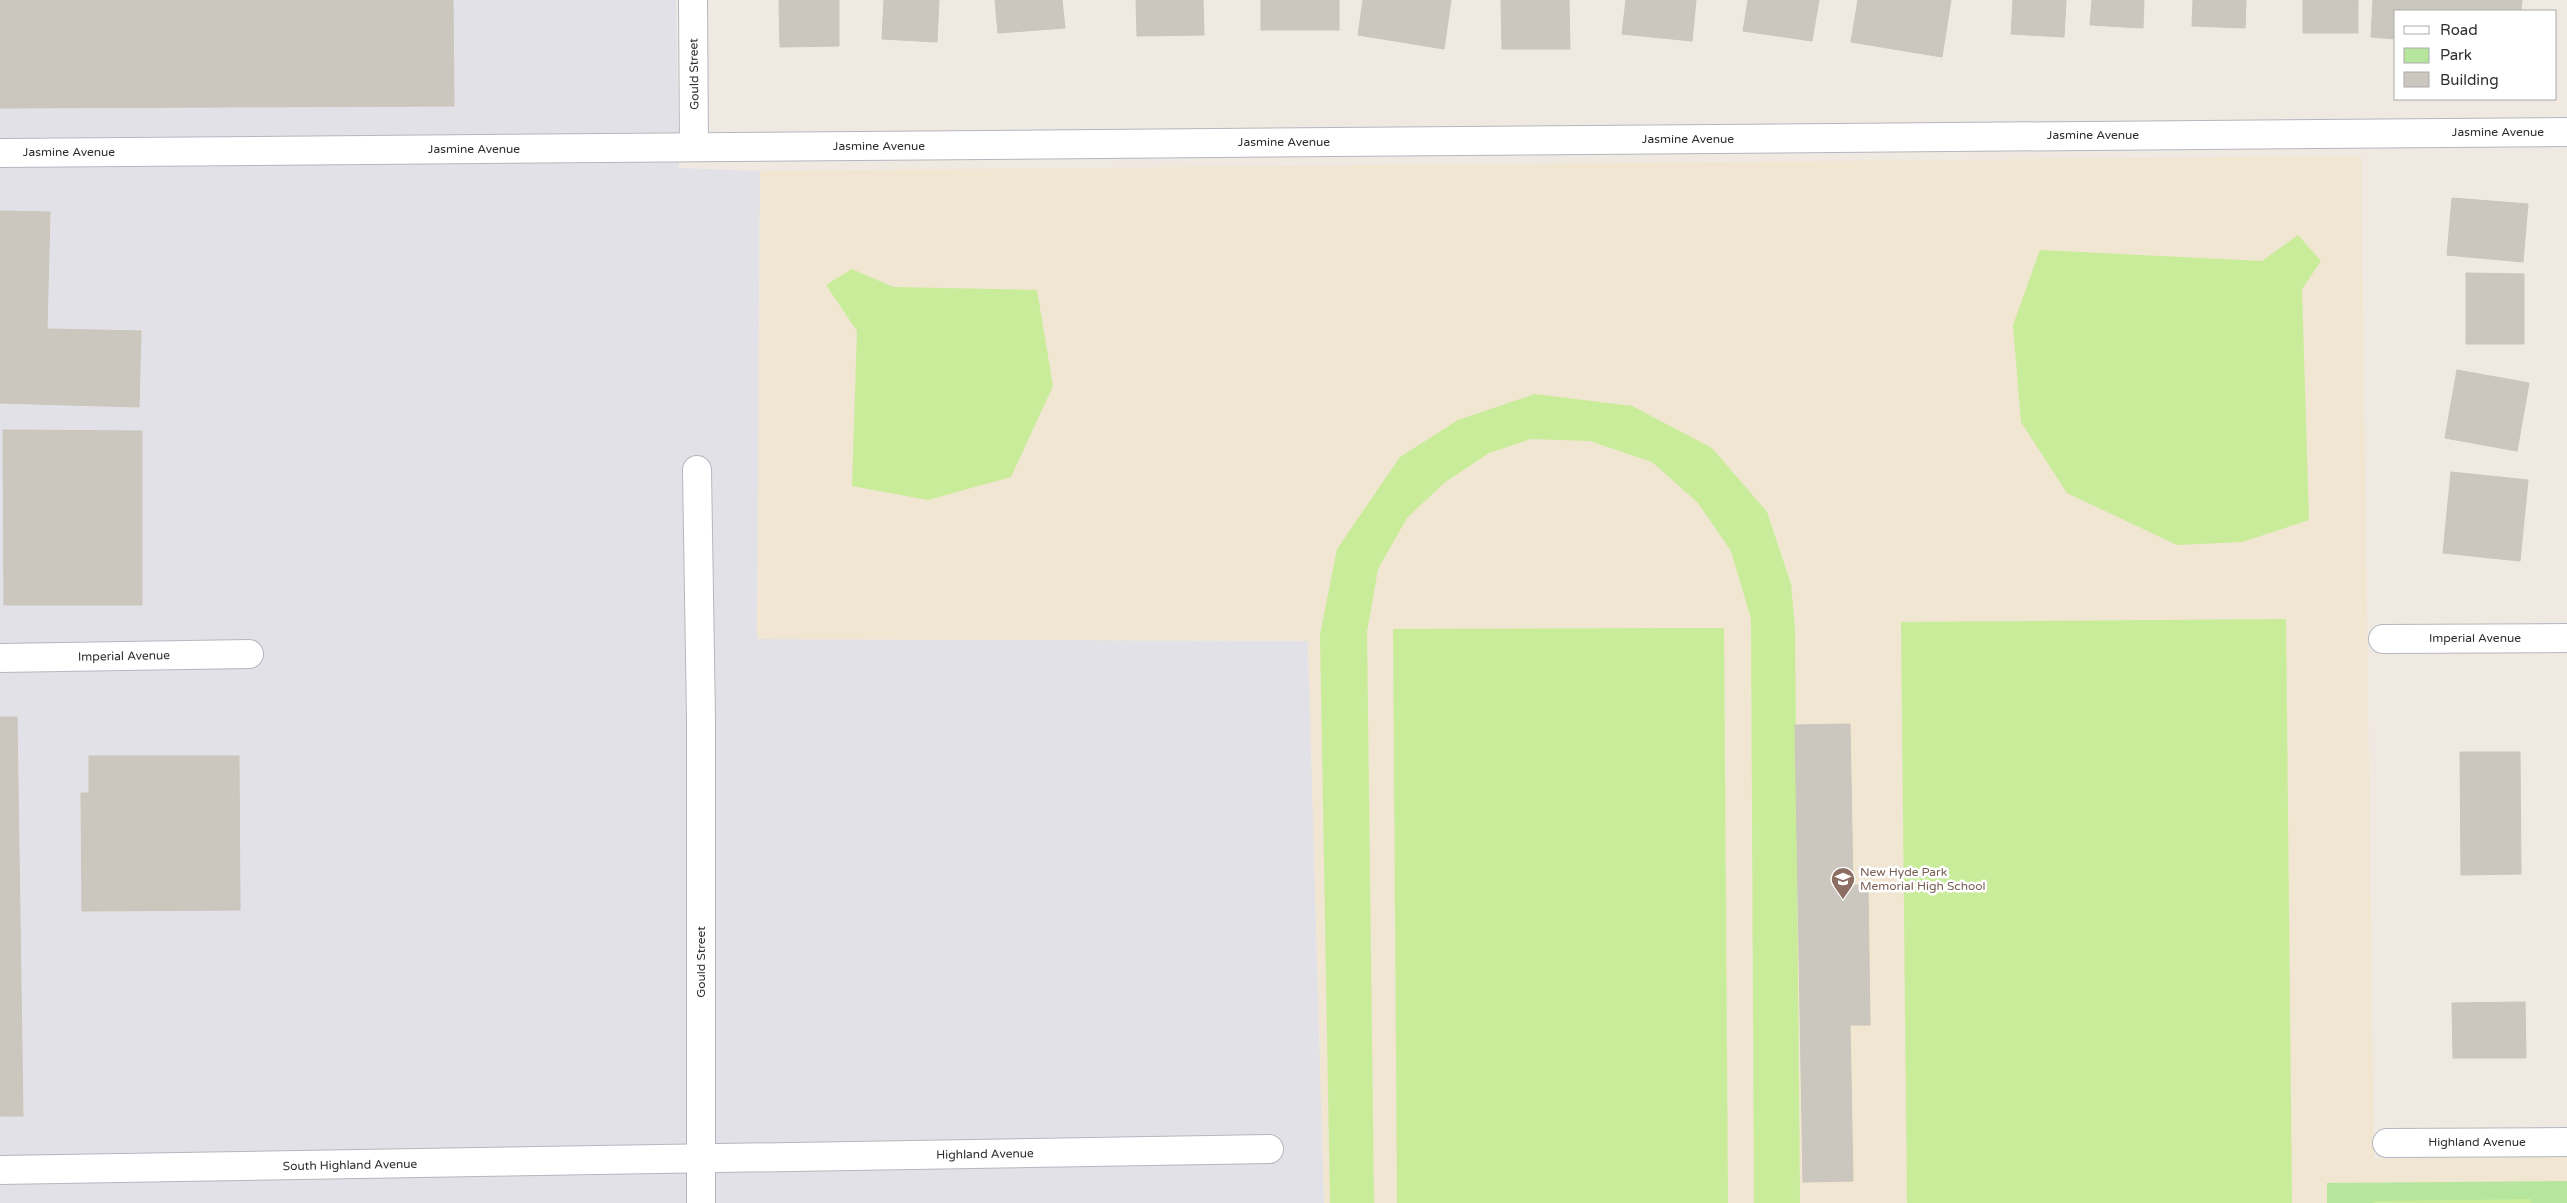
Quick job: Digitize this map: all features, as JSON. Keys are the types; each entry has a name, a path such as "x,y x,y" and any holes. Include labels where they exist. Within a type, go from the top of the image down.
{"street":[{"name":"Gould Street","path":"693,0 694,147"},
{"name":"Jasmine Avenue","path":"0,152 2567,132"},
{"name":"Gould Street","path":"697,470 701,720 701,1203"},
{"name":"Imperial Avenue","path":"2383,639 2567,638"},
{"name":"Imperial Avenue","path":"0,658 249,654"},
{"name":"Highland Avenue","path":"2387,1143 2567,1142"},
{"name":"Highland Avenue","path":"701,1160 1269,1149"},
{"name":"South Highland Avenue","path":"0,1170 701,1160"}],"shaded area":[{"path":"0,0 676,0 679,168 760,171 757,639 1308,641 1324,1203 0,1203"},
{"name":"New Hyde Park Memorial High School","path":"2361,156 2374,1159 2567,1156 2567,1203 1324,1203 1308,641 757,639 760,171"}],"green space":[{"path":"2298,235 2321,261 2302,289 2309,520 2242,542 2177,545 2067,493 2021,422 2013,325 2040,250 2262,261"},
{"path":"852,269 893,287 1037,290 1053,386 1011,477 928,500 852,486 857,331 826,285"},
{"path":"1535,394 1632,406 1712,448 1767,512 1791,584 1795,628 1800,1203 1754,1203 1751,619 1731,551 1698,503 1652,462 1590,441 1531,439 1489,453 1444,483 1407,518 1378,569 1367,632 1374,1203 1330,1203 1320,635 1337,549 1400,457 1458,420"},
{"path":"2286,619 2292,1203 1907,1203 1901,622"},
{"path":"1724,628 1728,1203 1397,1203 1393,629"},
{"path":"2567,1181 2567,1203 2327,1203 2327,1183"},
{"path":"2531,1199 2531,1203 2373,1203 2373,1201"}],"building":[{"path":"0,0 453,0 454,106 0,108"},
{"path":"779,0 839,0 839,46 780,47"},
{"path":"884,0 939,0 937,42 882,39"},
{"path":"995,0 1062,0 1065,28 998,33"},
{"path":"1136,0 1203,0 1204,35 1137,36"},
{"path":"1261,0 1339,0 1339,30 1261,30"},
{"path":"1363,0 1451,0 1444,49 1358,35"},
{"path":"1501,0 1569,0 1570,49 1502,49"},
{"path":"1626,0 1696,0 1692,41 1622,34"},
{"path":"1748,0 1819,0 1812,41 1743,31"},
{"path":"1858,0 1951,0 1942,57 1851,42"},
{"path":"2013,0 2066,0 2064,37 2011,34"},
{"path":"2092,0 2144,0 2143,28 2090,25"},
{"path":"2193,0 2246,0 2245,28 2192,26"},
{"path":"2303,0 2358,0 2358,33 2303,33"},
{"path":"2373,0 2522,0 2521,10 2394,10 2394,39 2371,37"},
{"path":"2452,198 2528,204 2523,262 2447,255"},
{"path":"0,211 50,212 47,329 141,331 139,407 0,403"},
{"path":"2466,273 2524,274 2524,344 2466,344"},
{"path":"2457,370 2529,383 2517,451 2445,438"},
{"path":"3,430 142,431 142,605 4,605"},
{"path":"2451,472 2528,480 2520,561 2443,553"},
{"path":"0,717 17,717 23,1116 0,1116"},
{"path":"1850,724 1853,885 1868,885 1870,1025 1850,1025 1853,1181 1803,1182 1795,725"},
{"path":"2460,752 2520,752 2521,874 2461,875"},
{"path":"89,756 239,756 240,910 82,911 81,793 89,793"},
{"path":"2525,1002 2526,1058 2453,1058 2452,1003"}],"place":[{"name":"New Hyde Park Memorial High School","path":"1843,900"}]}
